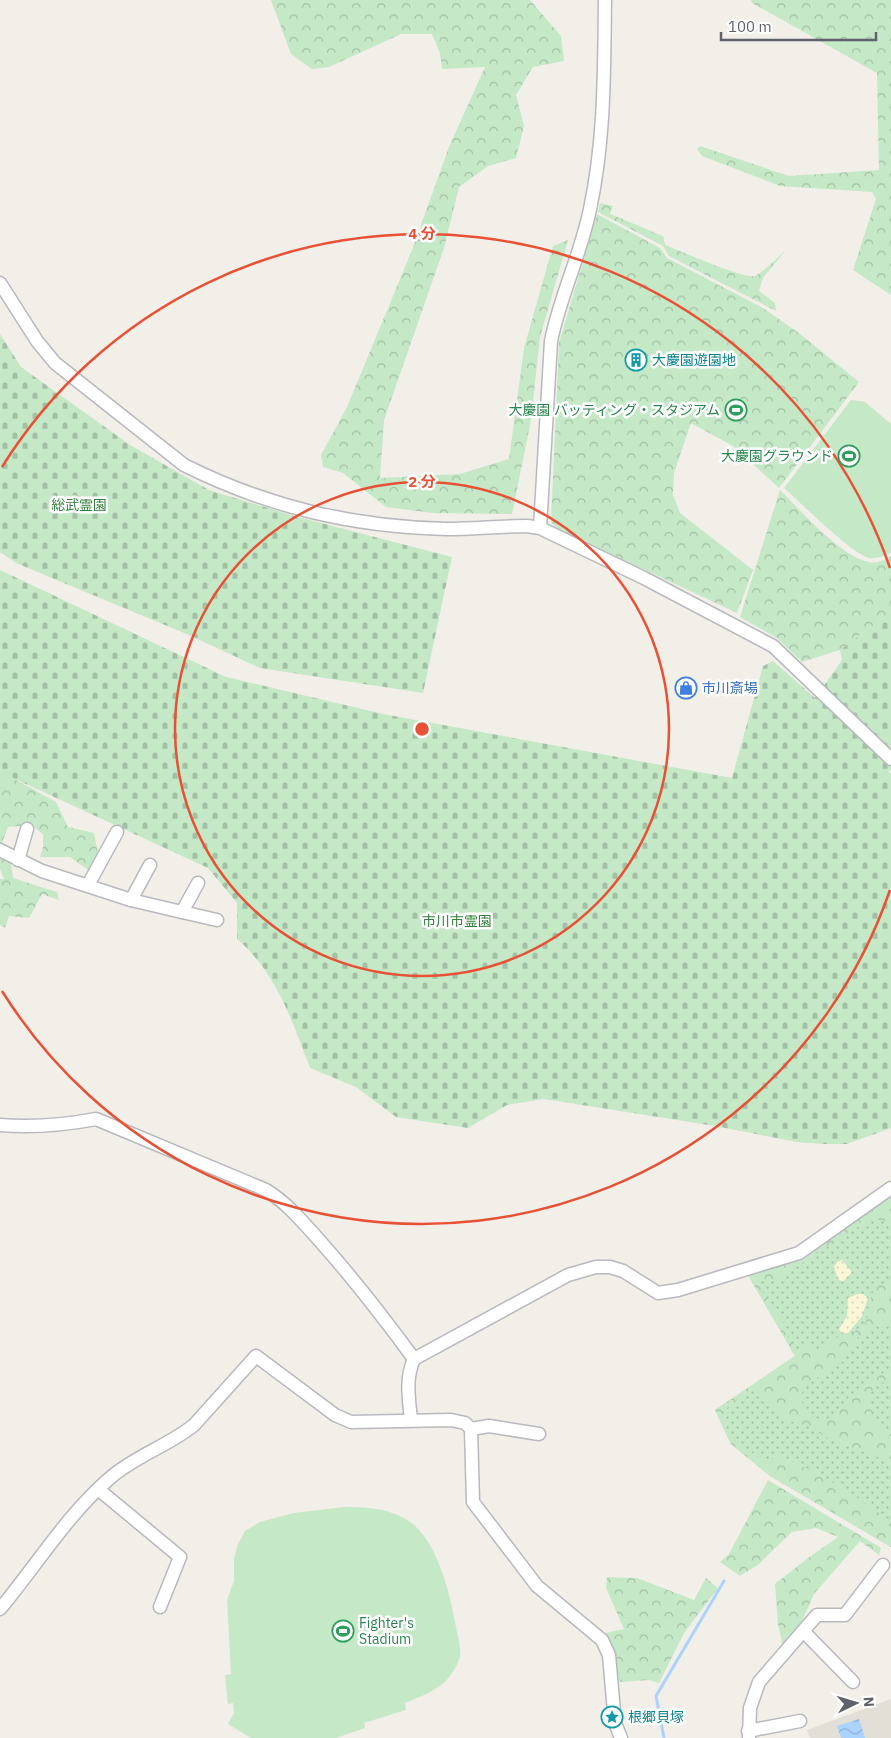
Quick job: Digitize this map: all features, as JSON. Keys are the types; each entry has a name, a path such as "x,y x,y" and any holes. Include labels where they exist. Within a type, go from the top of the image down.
{"street":[{"path":"540,528 551,341 555,321 590,208 604,118 605,0"},
{"path":"0,283 36,341 55,363 178,460 205,475 285,506 337,518 446,529 519,526 540,528 644,578 773,646 891,759"},
{"path":"18,860 27,829"},
{"path":"88,885 117,832"},
{"path":"0,850 42,871 131,900 217,920"},
{"path":"131,900 150,865"},
{"path":"182,912 198,882"},
{"path":"0,1125 24,1128 96,1119 266,1190 280,1198 298,1216 345,1269 414,1359"},
{"path":"411,1420 408,1390 409,1371 414,1359 568,1275 596,1267 610,1267 623,1271 658,1293 667,1293 799,1253 891,1188"},
{"path":"0,1609 48,1545 82,1504 133,1461 182,1435 194,1425 256,1356 335,1415 351,1422 452,1420 465,1423 471,1429 473,1502 537,1586 602,1640 609,1655 615,1723 621,1738"},
{"path":"471,1429 489,1426 539,1434"},
{"path":"98,1489 180,1557 160,1607"},
{"path":"800,1720 748,1734 750,1708 759,1682 817,1615 844,1615 883,1565"},
{"path":"803,1631 853,1682"}],"shaded area":[{"path":"891,1699 891,1738 810,1738 807,1730"}],"green space":[{"path":"271,0 530,0 561,36 564,61 533,67 516,95 524,126 516,158 488,166 459,187 444,248 384,420 380,478 460,474 509,459 524,348 553,246 568,240 540,337 531,420 512,514 433,513 386,507 343,473 323,467 321,455 347,407 412,250 449,147 485,67 442,69 440,53 432,34 401,34 329,67 312,69 291,54"},
{"path":"751,0 891,0 891,295 853,270 876,199 872,192 780,186 702,156 697,149 700,146 789,176 879,170 877,73 752,3"},
{"path":"600,203 613,206 610,214 663,236 665,245 711,264 748,276 758,275 785,251 763,278 759,291 775,303 776,311 669,256 663,246 598,212"},
{"path":"597,214 660,248 667,258 763,308 799,333 859,382 779,488 733,446 691,423 674,473 673,495 680,513 753,570 737,613 558,529 551,522 559,343"},
{"name":"総武霊園","path":"0,334 21,367 130,445 209,490 294,516 452,557 423,693 260,668 189,635 16,563 0,552"},
{"name":"大慶園グラウンド","path":"851,400 865,402 891,424 891,552 877,558 861,555 851,548 784,488"},
{"path":"780,490 821,532 846,551 858,558 872,562 891,556 891,612 840,650 802,662 777,638 740,617"},
{"name":"市川市霊園","path":"0,570 226,677 383,714 732,778 763,666 773,661 815,698 842,660 840,650 891,612 891,770 888,771 891,774 891,1128 847,1144 797,1142 715,1126 544,1099 507,1105 468,1128 396,1117 356,1087 310,1068 290,1015 273,982 251,952 237,939 237,903 208,868 0,772"},
{"path":"0,771 56,802 68,827 94,833 99,858 91,872 70,857 40,857 43,847 43,834 31,825 8,827 0,848"},
{"path":"0,856 10,858 13,878 57,892 59,900 42,894 29,918 9,916 5,928 0,925 0,879 4,879 0,869"},
{"path":"891,1195 891,1547 770,1476 731,1444 715,1410 795,1356 748,1275 803,1260"},
{"path":"891,1195 891,1218 888,1221 872,1219 842,1236 777,1280 768,1279 760,1281 763,1293 785,1325 787,1336 798,1352 807,1346 819,1351 838,1337 849,1336 865,1323 871,1308 871,1295 879,1284 891,1287 891,1320 884,1324 877,1324 870,1331 858,1337 841,1363 830,1373 806,1382 802,1399 806,1412 811,1416 818,1419 826,1419 835,1416 852,1394 891,1369 891,1379 877,1385 869,1394 874,1423 891,1434 891,1462 829,1439 809,1426 789,1421 766,1398 754,1390 721,1412 732,1435 764,1462 778,1456 808,1469 851,1493 891,1522 891,1547 770,1476 731,1444 715,1410 795,1356 748,1275 803,1260"},
{"path":"768,1480 881,1548 879,1555 860,1541 814,1594 798,1630 783,1646 778,1624 775,1584 838,1537 816,1528 792,1532 759,1564 740,1576 720,1562 729,1554"},
{"name":"Fighter's Stadium","path":"344,1507 375,1509 394,1513 411,1523 427,1540 440,1566 453,1610 460,1646 458,1663 448,1679 442,1684 431,1692 405,1703 406,1710 364,1723 365,1728 336,1738 251,1738 228,1724 234,1713 233,1703 228,1704 225,1675 231,1674 227,1600 234,1581 234,1559 238,1544 245,1531 260,1522 294,1513"},
{"path":"607,1577 637,1578 694,1600 706,1578 718,1588 684,1633 659,1683 649,1680 620,1682 606,1633 624,1629 606,1588"}],"sand":[{"path":"842,1260 852,1272 843,1282 838,1279 834,1267 837,1262"},
{"path":"863,1294 868,1298 862,1316 848,1333 842,1333 839,1329 847,1316 848,1298"}],"water":[{"path":"859,1719 865,1738 841,1738 837,1726"}],"waterway":[{"path":"664,1738 656,1696 724,1581"}],"place":[{"name":"大慶園遊園地","path":"636,360"},
{"name":"大慶園 バッティング・スタジアム","path":"736,410"},
{"name":"大慶園グラウンド","path":"849,456"},
{"name":"市川斎場","path":"686,688"},
{"name":"Fighter's Stadium","path":"343,1631"},
{"name":"根郷貝塚","path":"612,1717"}]}
